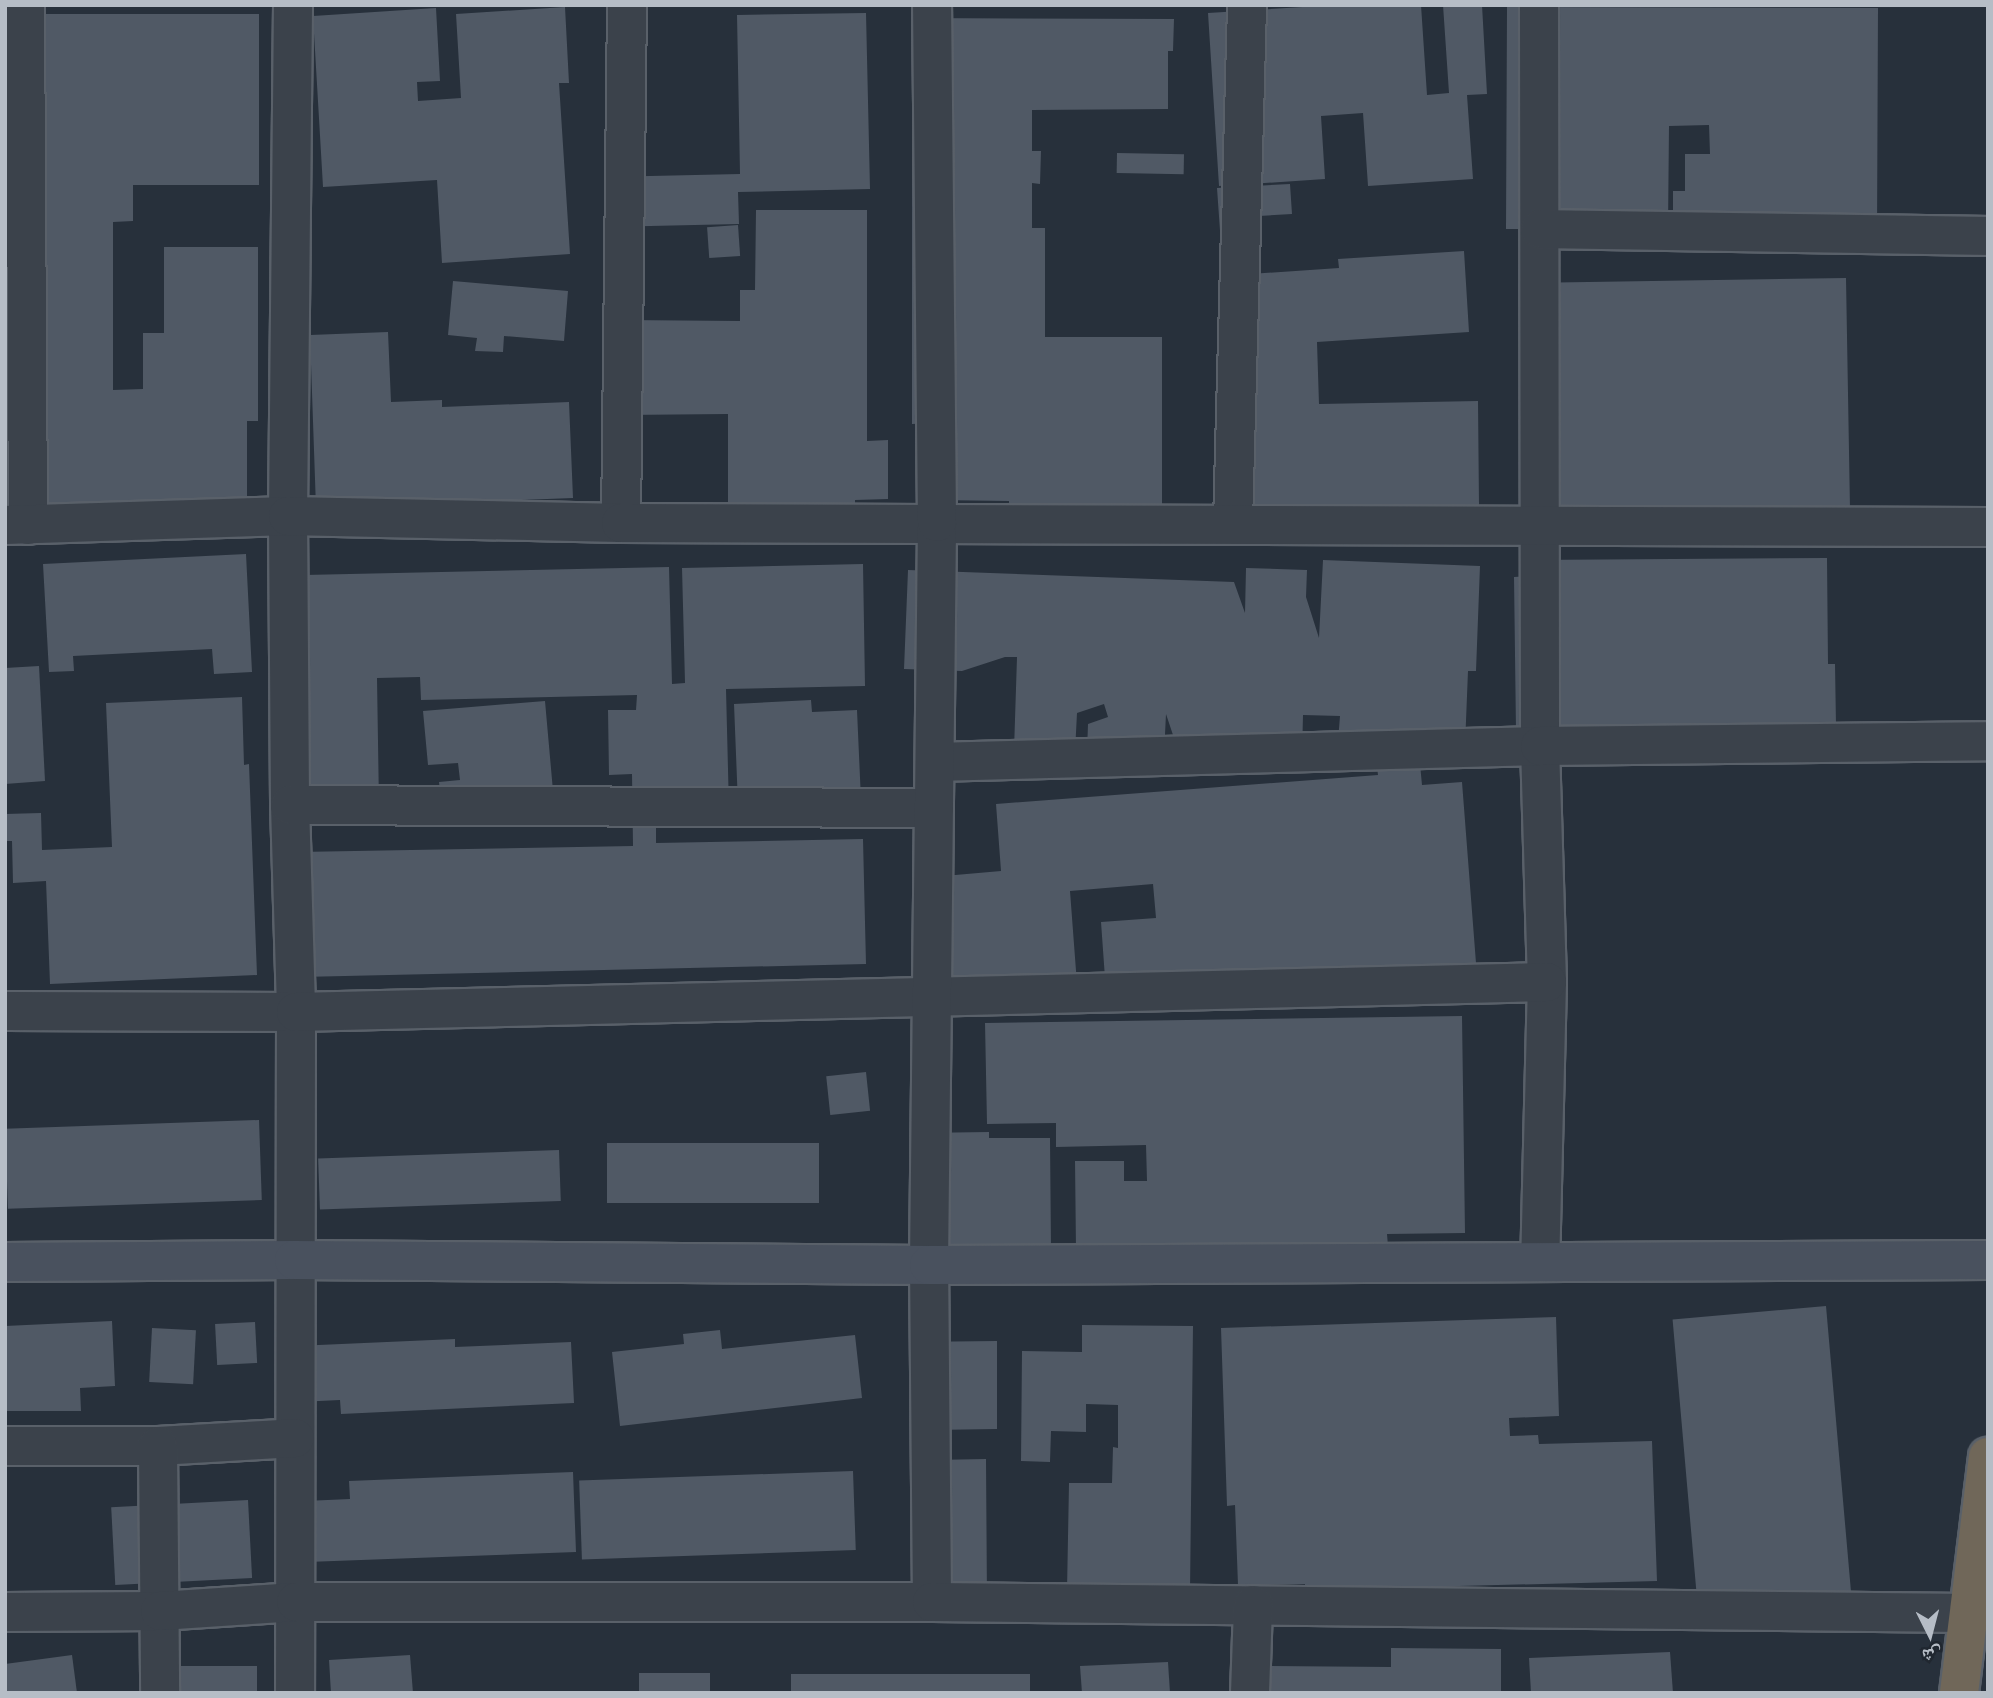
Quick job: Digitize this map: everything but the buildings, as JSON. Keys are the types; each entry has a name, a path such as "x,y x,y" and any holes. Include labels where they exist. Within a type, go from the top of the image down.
{"highway":[{"path":"1959,1693 1988,1457"}],"street":[{"path":"25,5 17,525 288,516 621,523 1988,527"},
{"path":"293,5 288,516 290,805 296,1012 295,1693"},
{"path":"621,523 626,5"},
{"path":"932,5 937,522 929,1265 932,1602"},
{"path":"1233,523 1247,5"},
{"path":"1539,5 1540,746 1547,982 1540,1262"},
{"path":"1540,229 1988,236"},
{"path":"935,762 1540,746 1988,741"},
{"path":"290,805 934,808"},
{"path":"5,1011 296,1012 1547,982"},
{"path":"5,1262 294,1260 929,1265 1988,1260"},
{"path":"5,1446 158,1446 295,1438"},
{"path":"158,1446 160,1693"},
{"path":"5,1612 160,1611 296,1602 932,1602 1969,1613"},
{"path":"1250,1693 1253,1605"}]}
